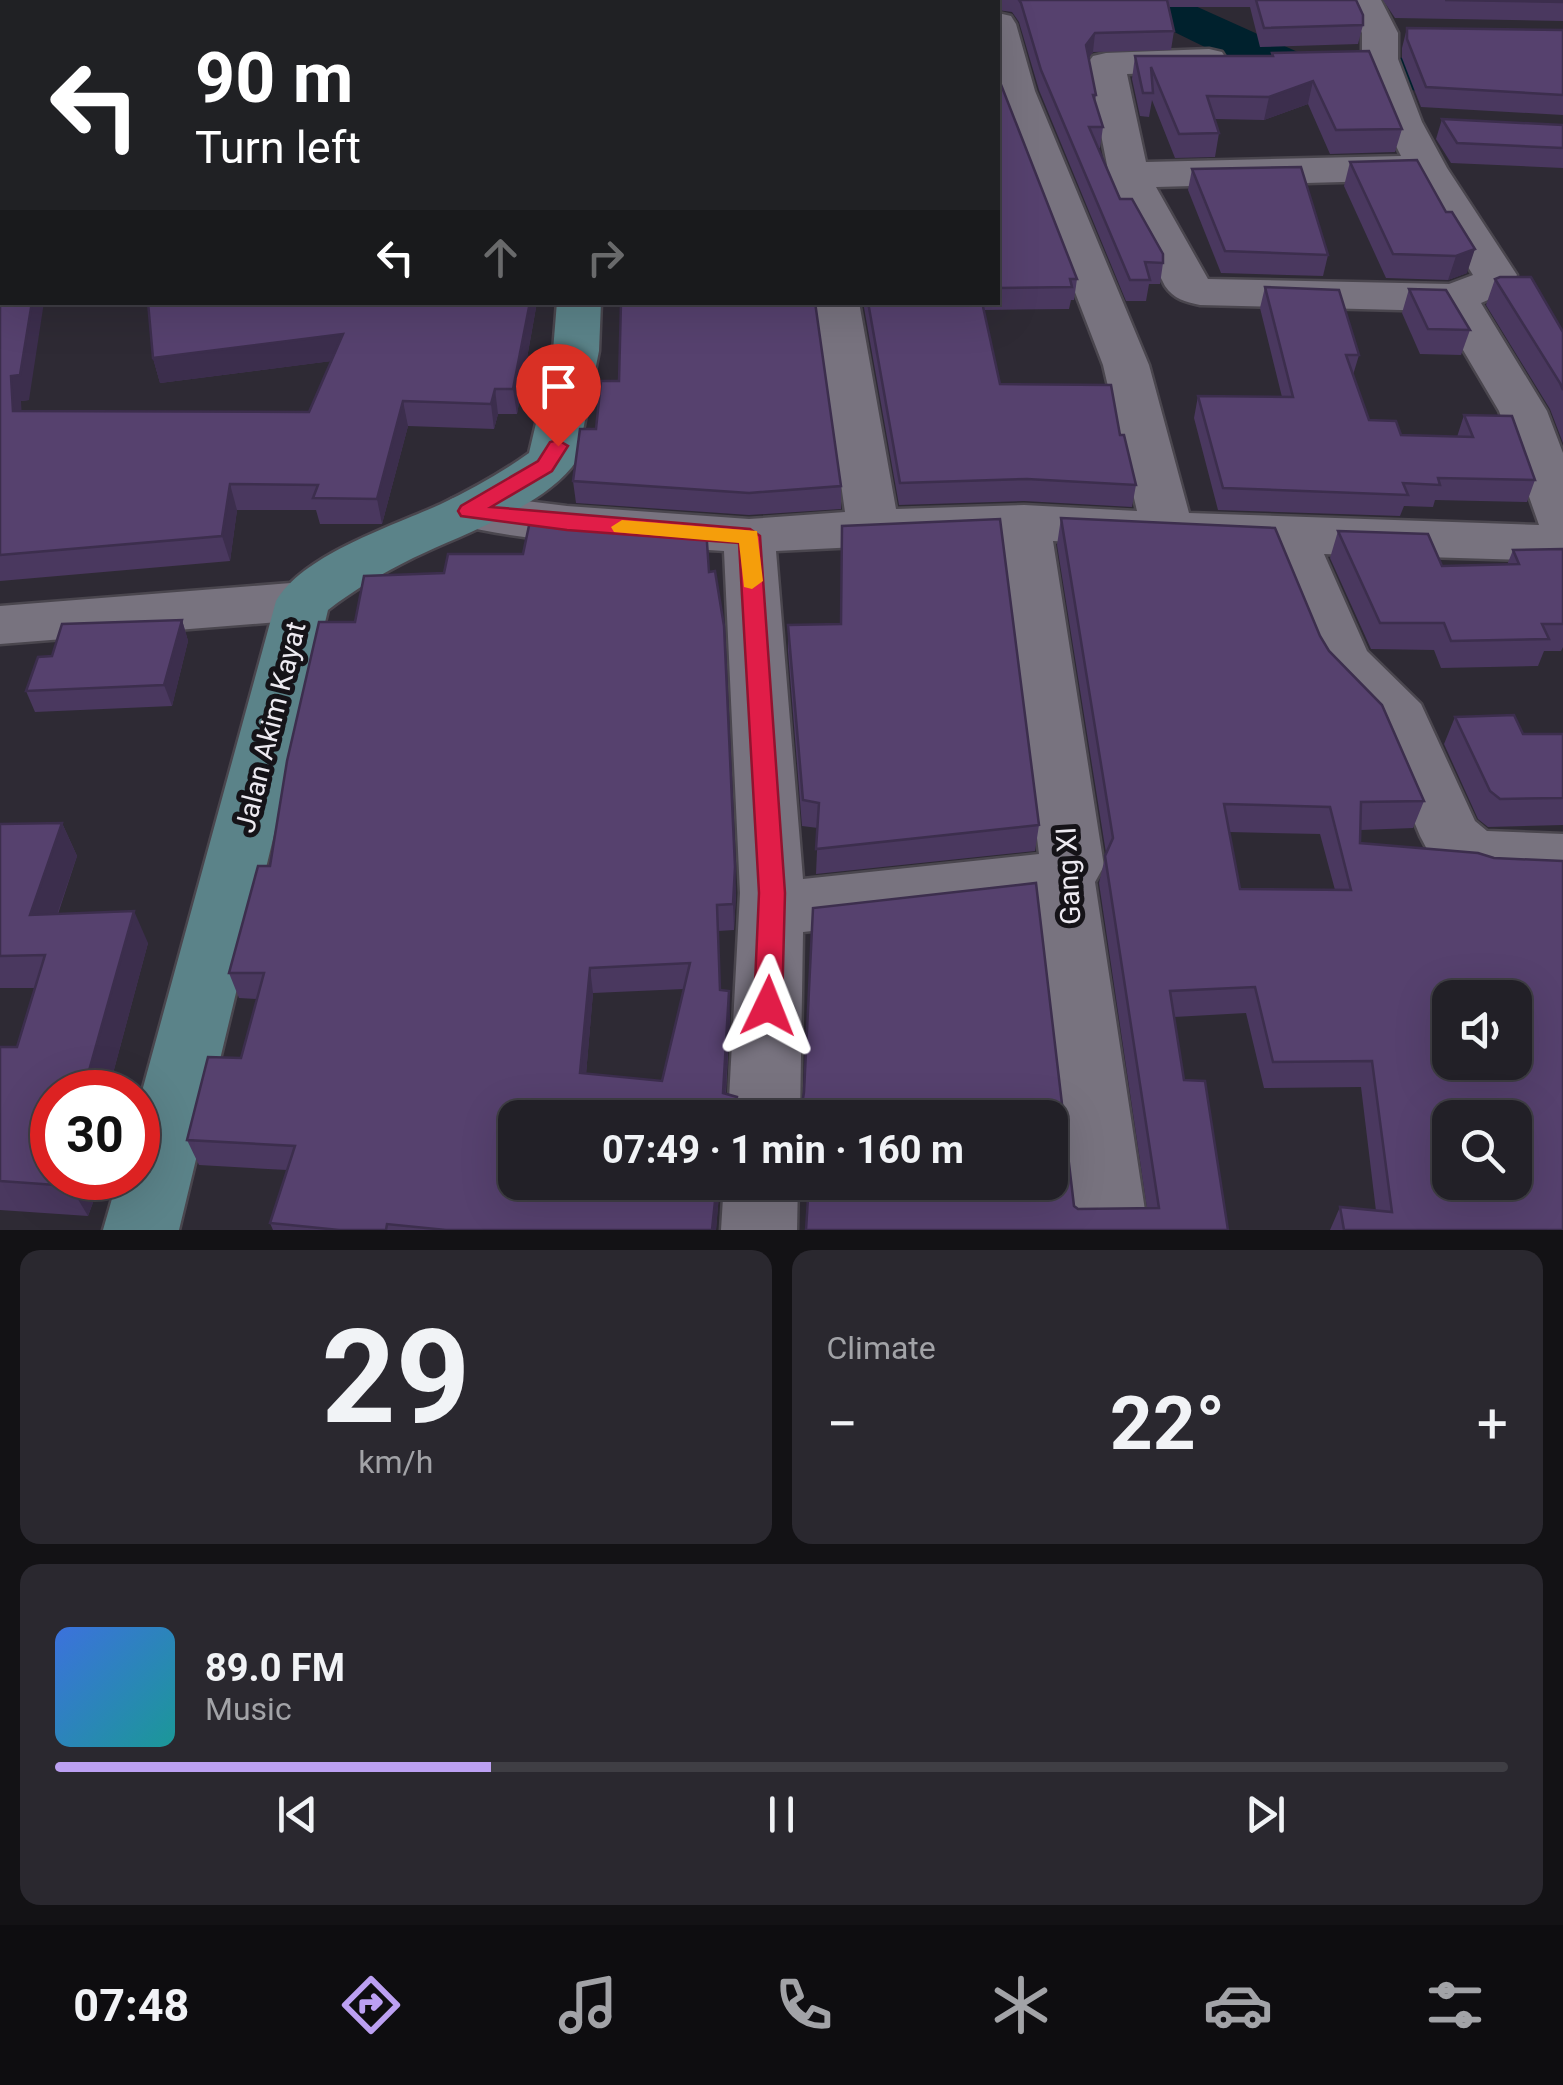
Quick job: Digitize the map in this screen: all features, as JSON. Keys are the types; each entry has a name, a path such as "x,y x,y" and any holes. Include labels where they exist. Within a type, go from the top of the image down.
{"main road":[{"name":"Jalan Akim Kayat","path":"141,1230 303,601 332,576 468,511 545,466 556,454 576,352 580,305"}],"street":[{"path":"1248,60 1106,64 1130,175 1192,289 1456,298 1494,282 1495,276 1427,168 1389,78 1364,0"},
{"path":"1389,78 1416,34"},
{"path":"1000,41 1006,91 1126,365 1167,528"},
{"path":"1130,175 1427,168"},
{"path":"1456,298 1523,412 1563,522"},
{"path":"838,305 873,526"},
{"path":"468,511 567,523 750,536 873,526 1024,522 1290,536 1563,542"},
{"name":"Gang XI","path":"1024,522 1072,866 1062,876 1110,1230"},
{"path":"750,536 772,893 765,1100"},
{"path":"1290,536 1343,662 1400,719 1451,836 1469,852 1482,856 1563,859"},
{"path":"0,625 303,601"},
{"path":"772,893 778,903 788,907 1062,876"},
{"path":"759,1230 760,1200"}],"building":[{"path":"1019,0 1167,0 1174,31 1095,33 1086,45 1093,95 1103,127 1089,127 1120,199 1132,199 1163,254 1163,263 1145,262 1150,280 1130,280 1041,70"},
{"path":"1256,0 1356,0 1363,25 1264,28"},
{"path":"1445,0 1563,0 1563,2"},
{"path":"1407,28 1563,30 1563,95 1426,87 1407,39"},
{"path":"1369,51 1402,129 1336,130 1313,81 1269,97 1207,96 1219,133 1179,134 1151,67 1153,93 1143,93 1135,56 1273,56 1272,53"},
{"path":"1000,82 1077,279 1070,279 1072,287 1000,288"},
{"path":"1442,119 1563,125 1563,148 1457,143"},
{"path":"1417,160 1446,212 1452,212 1475,249 1456,256 1393,254 1350,162"},
{"path":"1301,167 1328,255 1225,251 1192,169"},
{"path":"1531,277 1563,332 1563,390 1495,279"},
{"path":"1265,287 1339,290 1359,355 1346,355 1369,420 1396,421 1401,435 1473,437 1464,415 1512,416 1535,480 1438,478 1440,485 1403,483 1408,495 1223,488 1198,396 1293,397"},
{"path":"1409,289 1446,290 1470,330 1428,329"},
{"path":"0,305 32,305 20,375 11,376 13,411 309,412 343,334 153,358 148,305 529,305 513,389 495,389 491,404 403,401 377,499 313,498 318,485 230,484 222,536 0,555"},
{"path":"621,305 815,305 841,486 749,493 573,481 580,429 596,429 601,381 619,381"},
{"path":"869,305 983,305 1000,384 1111,385 1120,435 1124,435 1136,485 1027,479 900,483"},
{"path":"531,516 706,528 709,572 715,571 724,626 735,867 733,904 717,905 720,990 729,991 723,1093 737,1100 498,1100 498,1200 715,1200 712,1230 446,1230 387,1224 386,1230 339,1230 270,1223 295,1146 187,1140 208,1057 241,1058 264,973 229,973 258,866 270,866 287,761 319,622 355,622 364,576 444,573 448,554 523,554","holes":["690,963 662,1081 580,1073 590,968"]},
{"path":"1061,518 1275,528 1320,636 1329,651 1382,705 1424,801 1361,802 1360,843 1478,853 1494,858 1563,861 1563,1230 1344,1230 1340,1207 1392,1212 1372,1061 1273,1062 1255,987 1170,991 1184,1080 1205,1081 1228,1230 806,1230 808,1200 1068,1200 1068,1155 1074,1206 1078,1209 1159,1208 1105,856 1113,838","holes":["1224,804 1330,807 1351,890 1240,889"]},
{"path":"1000,519 1039,825 816,849 819,803 803,800 788,625 841,624 842,526"},
{"path":"1338,531 1428,534 1442,566 1519,564 1513,550 1563,549 1563,624 1542,624 1549,639 1451,641 1444,623 1380,623"},
{"path":"182,620 164,685 26,691 38,657 52,656 62,624"},
{"path":"1514,715 1523,734 1563,734 1563,798 1500,799 1490,791 1455,717"},
{"path":"62,823 30,915 134,911 89,1070 30,1070 30,1183 0,1181 0,1047 17,1047 45,955 0,956 0,824"},
{"path":"1036,883 1062,1100 803,1100 813,908"}],"waterway":[{"path":"1127,0 1180,15 1291,69 1356,69 1423,76 1563,98"}],"slow traffic":[{"path":"622,527 750,536 752,581"}],"route":[{"path":"558,446 545,466 468,511 567,523 750,536 772,893 768,1006"}]}
